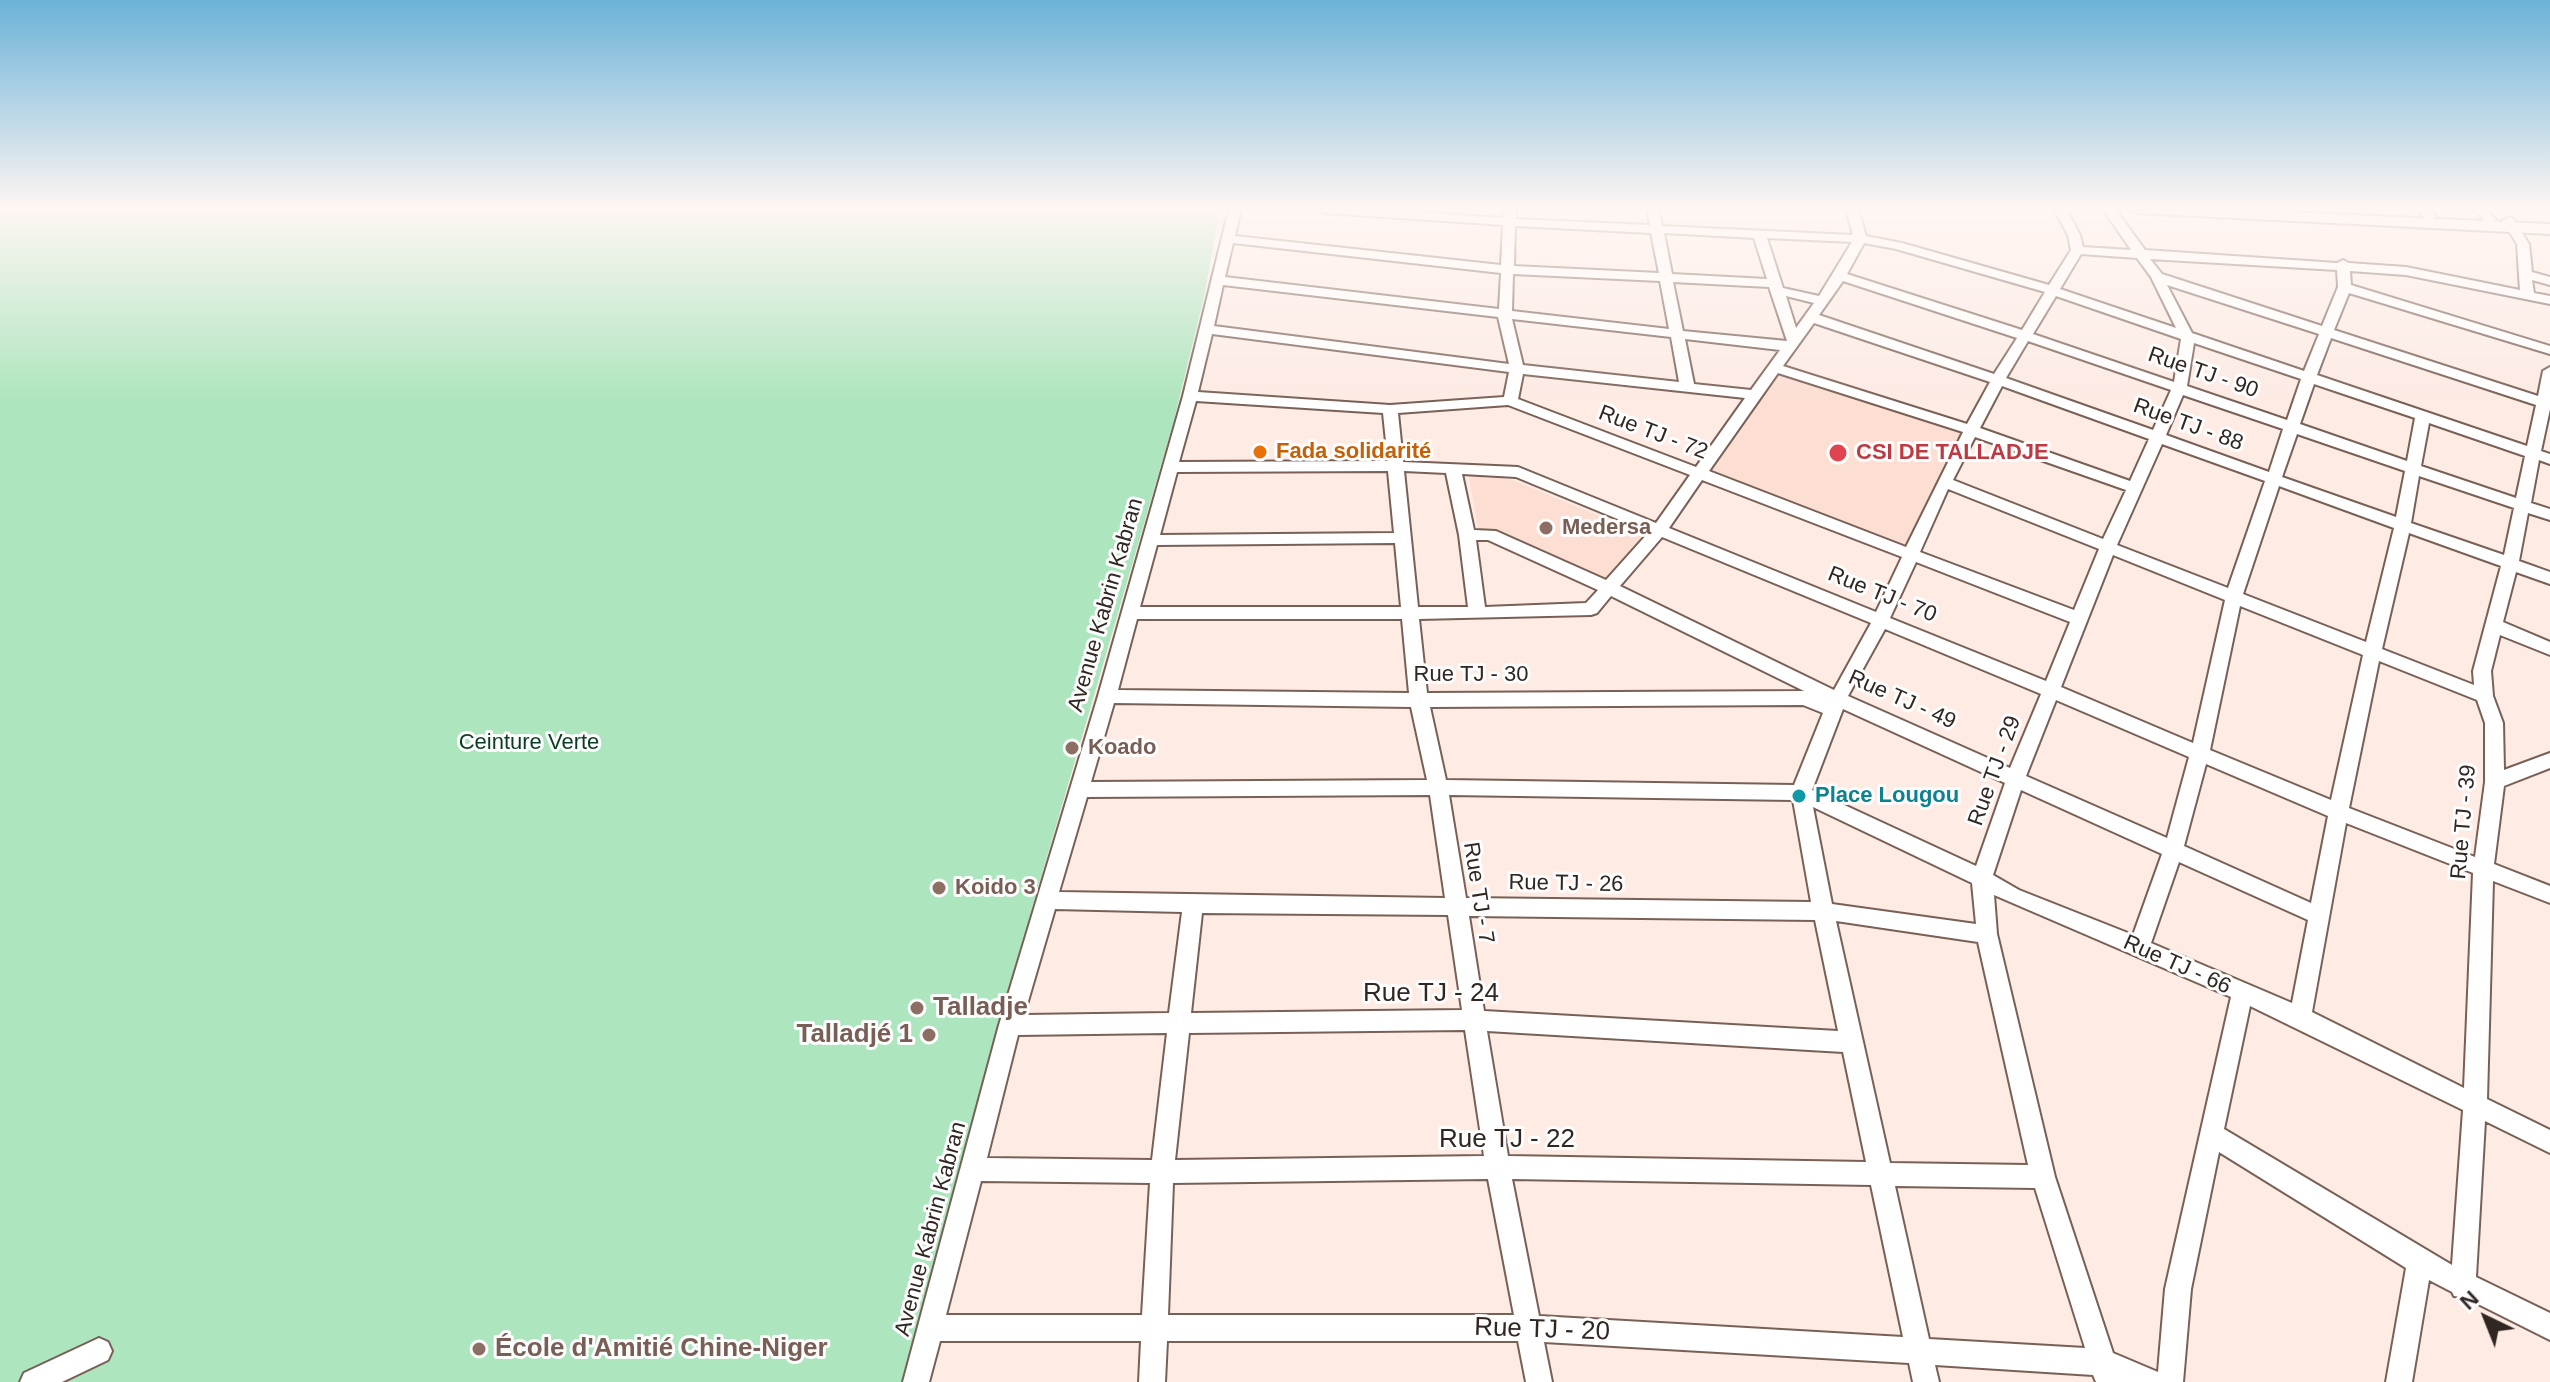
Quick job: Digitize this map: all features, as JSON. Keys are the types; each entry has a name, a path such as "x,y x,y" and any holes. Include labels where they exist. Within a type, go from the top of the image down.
{"street":[{"name":"Avenue Kabrin Kabran","path":"916,1382 1010,1025 1107,696 1190,396 1219,273"},
{"path":"1508,273 1505,316 1517,369 1510,401"},
{"path":"1578,273 1775,286 1821,301"},
{"path":"1667,273 1687,387"},
{"path":"1771,273 1790,344"},
{"path":"1995,273 2541,456"},
{"path":"1926,1382 1823,911 1801,793 1836,704 1881,620 1944,482 1998,380 2064,273"},
{"path":"2155,273 2188,338"},
{"path":"2139,947 2174,848 2200,752 2234,595 2308,379 2345,287 2344,273"},
{"path":"2419,273 2550,300"},
{"path":"2527,294 2527,275 2550,281"},
{"path":"1129,613 1477,613 1591,609 1611,589 1701,475 1773,367 1840,276"},
{"name":"Rue TJ - 90","path":"1840,276 2026,336 2550,515"},
{"path":"2157,277 2546,404"},
{"path":"1218,280 1677,336 1790,344"},
{"path":"2345,287 2550,350"},
{"name":"Rue TJ - 88","path":"1810,317 1998,380 2550,578"},
{"path":"1208,329 1517,369 1755,395"},
{"name":"Rue TJ - 29","path":"2106,1372 2043,1177 1987,934 1982,878 2016,778 2108,547 2179,388 2188,338"},
{"path":"1773,367 1971,430 2135,488"},
{"name":"Rue TJ - 39","path":"2463,1287 2475,1105 2483,871 2495,782 2494,723 2484,696 2482,671 2510,564 2521,505 2541,456 2550,371"},
{"name":"Rue TJ - 72","path":"1190,396 1390,409 1510,401 2080,619"},
{"name":"Rue TJ - 7","path":"1390,409 1419,700 1438,787 1498,1167 1539,1382"},
{"path":"2300,1017 2355,723 2403,525 2422,418"},
{"name":"Rue TJ - 70","path":"1170,467 1396,466 1518,472 2339,812 2549,895"},
{"path":"1453,468 1467,535 1477,613"},
{"path":"1944,482 2484,696"},
{"name":"Rue TJ - 49","path":"1467,535 1490,535 1611,589 1836,704 2016,778 2318,915"},
{"path":"1149,540 1403,538"},
{"path":"2494,625 2550,649"},
{"name":"Rue TJ - 30","path":"1107,696 1419,700 1804,698 1836,704"},
{"path":"2495,782 2550,760"},
{"path":"1079,790 1438,787 1801,793"},
{"name":"Rue TJ - 66","path":"1801,793 1982,878 2012,896 2300,1017 2550,1142"},
{"name":"Rue TJ - 26","path":"1047,900 1823,911 1987,934"},
{"path":"1152,1382 1152,1327 1162,1172 1193,904"},
{"path":"2170,1382 2178,1289 2242,994"},
{"name":"Rue TJ - 24","path":"1010,1025 1474,1020 1851,1042"},
{"path":"2213,1135 2419,1262 2463,1287 2550,1327"},
{"name":"Rue TJ - 22","path":"971,1169 1162,1172 1498,1167 2043,1177"},
{"path":"2399,1382 2419,1262"},
{"name":"Rue TJ - 20","path":"928,1328 1529,1328 1921,1353 2106,1372 2151,1382"},
{"path":"33,1382 99,1351"}],"shaded area":[{"name":"CSI DE TALLADJE","path":"1780,373 1964,432 1905,545 1708,474"},
{"path":"1469,476 1510,479 1650,537 1609,591 1479,535"}],"green space":[{"name":"Ceinture Verte","path":"0,273 1208,273 1173,424 1003,1008 903,1382 0,1382"}],"place":[{"name":"Fada solidarité","path":"1260,452"},
{"name":"CSI DE TALLADJE","path":"1838,453"},
{"name":"Medersa","path":"1546,528"},
{"name":"Koado","path":"1072,748"},
{"name":"Place Lougou","path":"1799,796"},
{"name":"Koido 3","path":"939,888"},
{"name":"Talladje","path":"917,1008"},
{"name":"Talladjé 1","path":"929,1035"},
{"name":"École d'Amitié Chine-Niger","path":"479,1349"}]}
